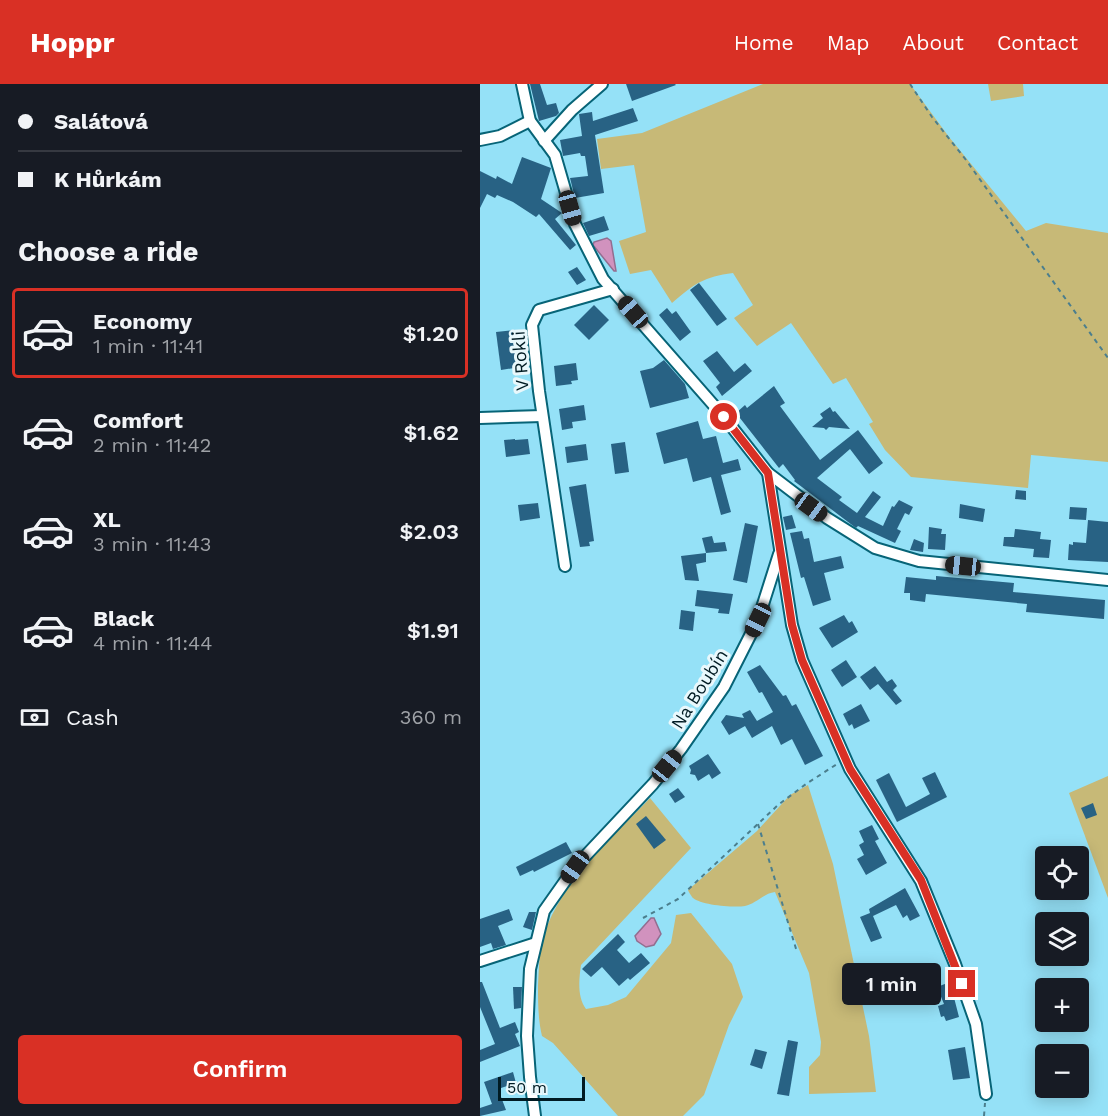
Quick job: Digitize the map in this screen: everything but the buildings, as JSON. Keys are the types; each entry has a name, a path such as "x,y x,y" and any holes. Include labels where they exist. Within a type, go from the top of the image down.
{"street":[{"path":"522,84 530,121 555,155 575,224 603,279 724,417 768,473 827,518 874,548 919,561 1108,580"},
{"path":"544,141 572,110 602,84"},
{"path":"480,140 500,135 530,121"},
{"name":"V Rokli","path":"564,567 542,416 532,325 539,310 613,289"},
{"name":"V Rokli","path":"480,418 542,416"},
{"path":"768,473 792,625 802,660 850,769 921,880 956,964 976,1024 986,1094"},
{"name":"Na Boubín","path":"535,1116 527,1036 530,969 544,911 575,867 653,784 681,749 724,687 758,620 780,551"},
{"path":"480,961 536,943"}],"path":[{"path":"910,84 1108,358"},
{"path":"643,918 678,899 778,805 846,759"},
{"path":"758,824 797,952"}],"shaded area":[{"path":"763,84 910,84 949,137 1026,231 1046,223 1108,233 1108,462 1031,455 1028,488 911,477 885,450 869,424 873,422 846,378 833,384 791,323 757,346 734,318 753,305 733,273 700,282 672,303 651,270 630,274 619,241 646,232 634,165 601,169 597,139 642,133"},
{"path":"988,84 1023,84 1024,96 991,101"},
{"path":"607,238 611,241 616,271 593,245 594,242"},
{"path":"1108,776 1108,898 1089,846 1069,793"},
{"path":"808,785 833,864 869,1036 876,1092 809,1094 809,1067 820,1055 821,1042 809,973 775,892 749,905 733,907 697,900 688,890 757,831 790,795"},
{"path":"650,798 691,848 581,965 580,993 586,1009 608,1005 626,997 671,943 676,915 691,913 732,964 743,997 729,1025 704,1095 683,1116 618,1116 553,1043 542,1036 539,1017 540,954 552,915 575,878 589,861"},
{"path":"651,918 654,918 661,934 654,945 646,947 637,941 635,936"}],"route":[{"path":"724,417 768,473 792,625 802,660 850,769 921,880 962,984"}]}
